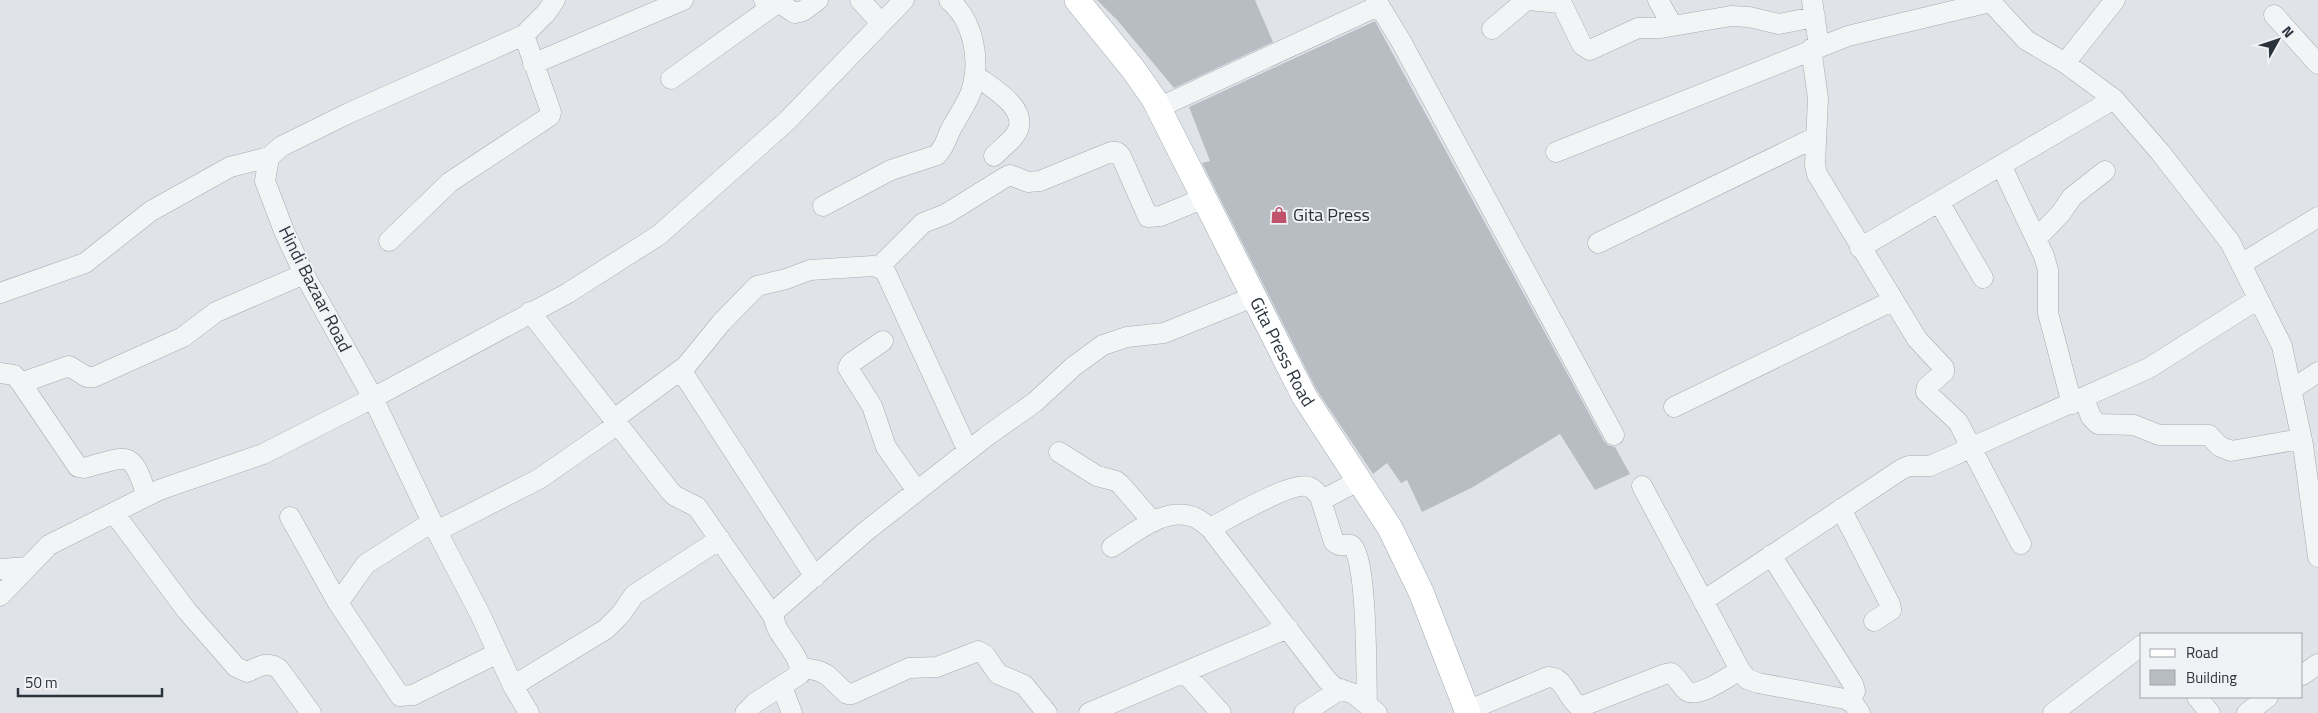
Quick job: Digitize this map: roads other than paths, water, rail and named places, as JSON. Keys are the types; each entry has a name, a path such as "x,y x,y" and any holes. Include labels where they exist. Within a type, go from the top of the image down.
{"main road":[{"name":"Gita Press Road","path":"1077,0 1133,69 1158,108 1304,396 1390,528 1421,592 1467,712"}],"street":[{"path":"0,293 85,263 151,211 230,166 269,157 282,146 349,113 524,35 546,13 555,0"},
{"path":"533,64 684,0"},
{"path":"671,79 769,3 785,5 796,13 803,11 818,0"},
{"path":"860,0 881,24"},
{"path":"0,596 49,546 147,496 263,454 373,398 568,293 659,235 787,121 904,0"},
{"path":"823,206 891,170 937,155 942,150 951,129 963,109 975,75 972,38 962,16 948,0"},
{"path":"1492,29 1518,6 1529,0 1555,2 1563,6 1582,44 1590,50 1638,28 1672,26 1716,8 1779,24 1813,9 1818,98 1815,165 1817,174 1892,301 1917,339 1944,368 1944,372 1927,387 1926,392 1958,422 2022,544"},
{"path":"1658,0 1672,26"},
{"path":"2065,63 2115,0"},
{"path":"1556,152 1848,36 1989,1 2026,40 2065,63 2114,99 2160,152 2230,242 2282,346 2291,390 2307,444 2318,557"},
{"path":"1158,108 1377,3 1402,44 1614,435"},
{"path":"2274,15 2318,64"},
{"path":"389,241 450,182 550,116 551,112 524,35"},
{"path":"975,75 1011,104 1019,121 1018,130 994,156"},
{"path":"1860,248 2114,99"},
{"path":"1598,243 1816,137"},
{"path":"338,603 366,564 434,526 539,479 616,422 682,370 756,286 786,279 810,270 879,267 923,223 946,214 1010,175 1028,182 1040,181 1111,152 1117,152 1121,156 1148,217 1161,216 1204,198"},
{"name":"Hindi Bazaar Road","path":"269,157 265,181 284,231 304,274 373,398 434,526 528,713"},
{"path":"2001,165 2036,238 2048,270 2048,313 2078,401 2098,424 2134,425 2159,435 2208,435 2224,450 2230,451 2307,444"},
{"path":"2036,238 2061,213 2072,197 2105,172"},
{"path":"1939,202 1983,278"},
{"path":"2241,264 2318,217"},
{"path":"879,267 886,273 968,451"},
{"path":"21,383 68,366 87,377 94,377 183,337 216,312 304,274"},
{"path":"773,616 775,612 865,532 968,451 1035,402 1074,366 1103,344 1126,337 1164,333 1253,297"},
{"path":"1703,601 1902,469 1909,466 1930,466 2078,401 2171,356 2258,299"},
{"path":"1674,407 1892,301"},
{"path":"530,312 670,491 675,496 697,507 773,616 775,623 799,661 800,674 755,703 745,713"},
{"path":"883,341 851,362 848,368 872,406 886,447 917,491"},
{"path":"682,370 815,577"},
{"path":"2291,390 2318,372"},
{"path":"0,373 14,375 21,383 78,467 84,468 121,458 128,459 137,467 147,496"},
{"path":"1059,452 1097,476 1116,481 1153,522"},
{"path":"1320,497 1328,498 1358,481"},
{"path":"1210,528 1284,490 1306,486 1314,490 1320,497 1334,542 1339,545 1351,545 1356,550 1363,580 1372,709"},
{"path":"1642,486 1740,670 1747,678 1758,683 1855,707 1853,684 1771,556"},
{"path":"1840,509 1890,604 1891,610 1874,621"},
{"path":"114,512 187,611 236,667 247,672 268,663 273,665 279,669 311,713"},
{"path":"1112,547 1153,522 1176,514 1194,517 1210,528 1327,680 1334,687 1354,694 1372,709"},
{"path":"290,517 338,603 400,696 413,695 498,653"},
{"path":"513,686 606,629 621,614 634,595 720,539"},
{"path":"0,569 28,567"},
{"path":"1089,713 1288,628"},
{"path":"2053,713 2140,647"},
{"path":"800,667 819,671 827,675 841,690 847,694 852,694 909,668 937,667 978,651 985,655 998,674 1024,685 1048,713"},
{"path":"2303,674 2318,664"},
{"path":"1467,712 1548,677 1555,677 1561,682 1574,704 1580,707 1671,673 1685,690 1691,693 1699,693 1740,670"},
{"path":"1184,672 1221,713"},
{"path":"782,687 792,713"},
{"path":"1304,713 1341,689"},
{"path":"2198,698 2210,713"},
{"path":"2247,713 2267,698"}],"place":[{"name":"Gita Press","path":"1279,215"}]}
